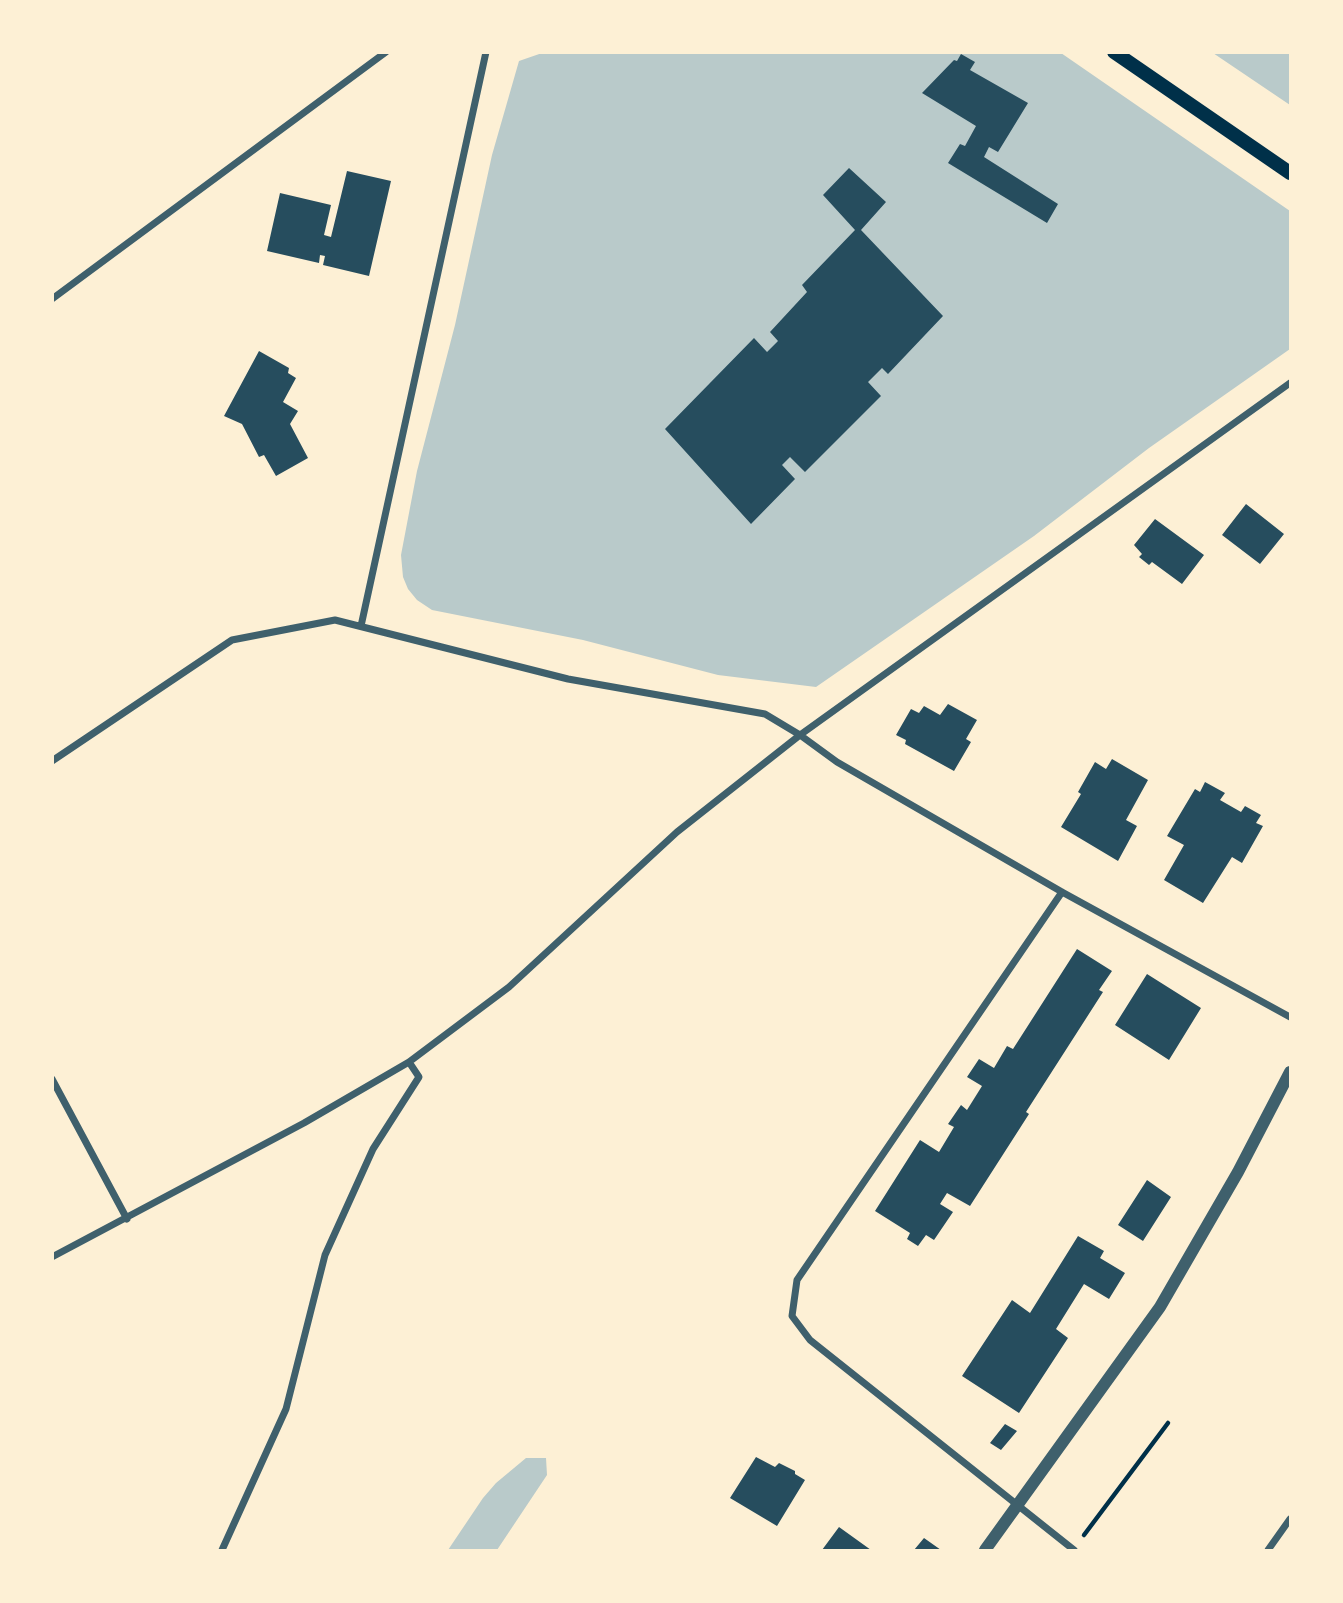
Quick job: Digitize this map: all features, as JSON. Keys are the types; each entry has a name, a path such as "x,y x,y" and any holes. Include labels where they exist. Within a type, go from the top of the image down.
{"main road":[{"path":"1114,52 1290,173"}],"street":[{"path":"52,299 386,52"},
{"path":"361,626 485,52"},
{"path":"52,1257 304,1123 409,1062 509,987 677,832 800,735 1290,383"},
{"path":"52,761 232,640 335,620 568,679 765,714 837,762 1062,892 1290,1017"},
{"path":"1062,892 797,1280 792,1316 810,1340 1073,1550"},
{"path":"222,1550 286,1409 326,1255 373,1149 419,1077 409,1062"},
{"path":"985,1550 1160,1307 1238,1172 1290,1072"},
{"path":"52,1079 127,1219"},
{"path":"1268,1550 1290,1519"}],"path":[{"path":"1073,1550 1168,1423"}],"shaded area":[{"path":"545,52 1061,53 1290,211 1290,349 1149,448 1034,536 816,687 718,675 583,640 432,610 417,600 403,577 401,555 417,471 455,325 492,155 519,61"},
{"path":"1213,53 1290,53 1290,105"},
{"path":"526,1458 546,1458 547,1475 497,1550 448,1550 483,1498 496,1483"}],"building":[{"path":"961,54 975,62 970,70 1028,103 998,152 989,147 984,157 1058,204 1047,223 948,163 960,144 965,146 976,126 922,93 954,60 957,61"},
{"path":"849,168 886,202 861,230 943,316 888,374 882,368 868,382 881,396 805,472 790,457 782,465 795,479 751,524 665,429 754,338 767,352 778,341 770,332 807,292 802,285 855,230 823,195"},
{"path":"347,171 391,181 369,276 323,265 325,256 320,255 319,263 267,251 280,193 331,205 324,235 331,237"},
{"path":"259,351 289,368 288,373 296,378 283,402 298,411 290,424 308,458 276,476 264,455 259,457 242,424 224,416"},
{"path":"1246,504 1284,534 1260,564 1222,535"},
{"path":"1155,519 1204,555 1182,584 1152,562 1149,565 1139,557 1142,554 1134,545"},
{"path":"948,704 977,720 966,739 971,742 954,771 905,744 906,740 896,735 911,709 919,713 924,706 940,715"},
{"path":"1112,759 1148,780 1126,820 1137,826 1118,861 1061,827 1081,794 1078,792 1095,762 1106,769"},
{"path":"1205,782 1225,793 1220,800 1241,812 1245,806 1261,815 1256,823 1263,826 1242,863 1232,857 1203,903 1164,880 1184,845 1167,836 1195,789 1200,792"},
{"path":"1077,949 1112,971 1099,990 1103,992 970,1206 947,1193 940,1204 953,1212 934,1240 926,1235 918,1246 907,1239 910,1233 875,1211 920,1140 939,1152 954,1127 948,1124 961,1105 967,1110 982,1086 967,1077 979,1059 994,1068 1007,1046 1013,1049"},
{"path":"1147,974 1201,1008 1169,1060 1115,1025"},
{"path":"1147,1180 1171,1197 1143,1241 1118,1225"},
{"path":"1078,1236 1104,1251 1100,1258 1125,1273 1109,1299 1084,1284 1056,1329 1068,1338 1019,1413 962,1376 1012,1300 1030,1313"},
{"path":"1005,1424 1017,1431 1001,1450 990,1443"},
{"path":"756,1457 775,1467 779,1463 805,1480 777,1526 730,1498"},
{"path":"839,1527 871,1550 822,1550"},
{"path":"924,1538 941,1550 914,1550"}]}
